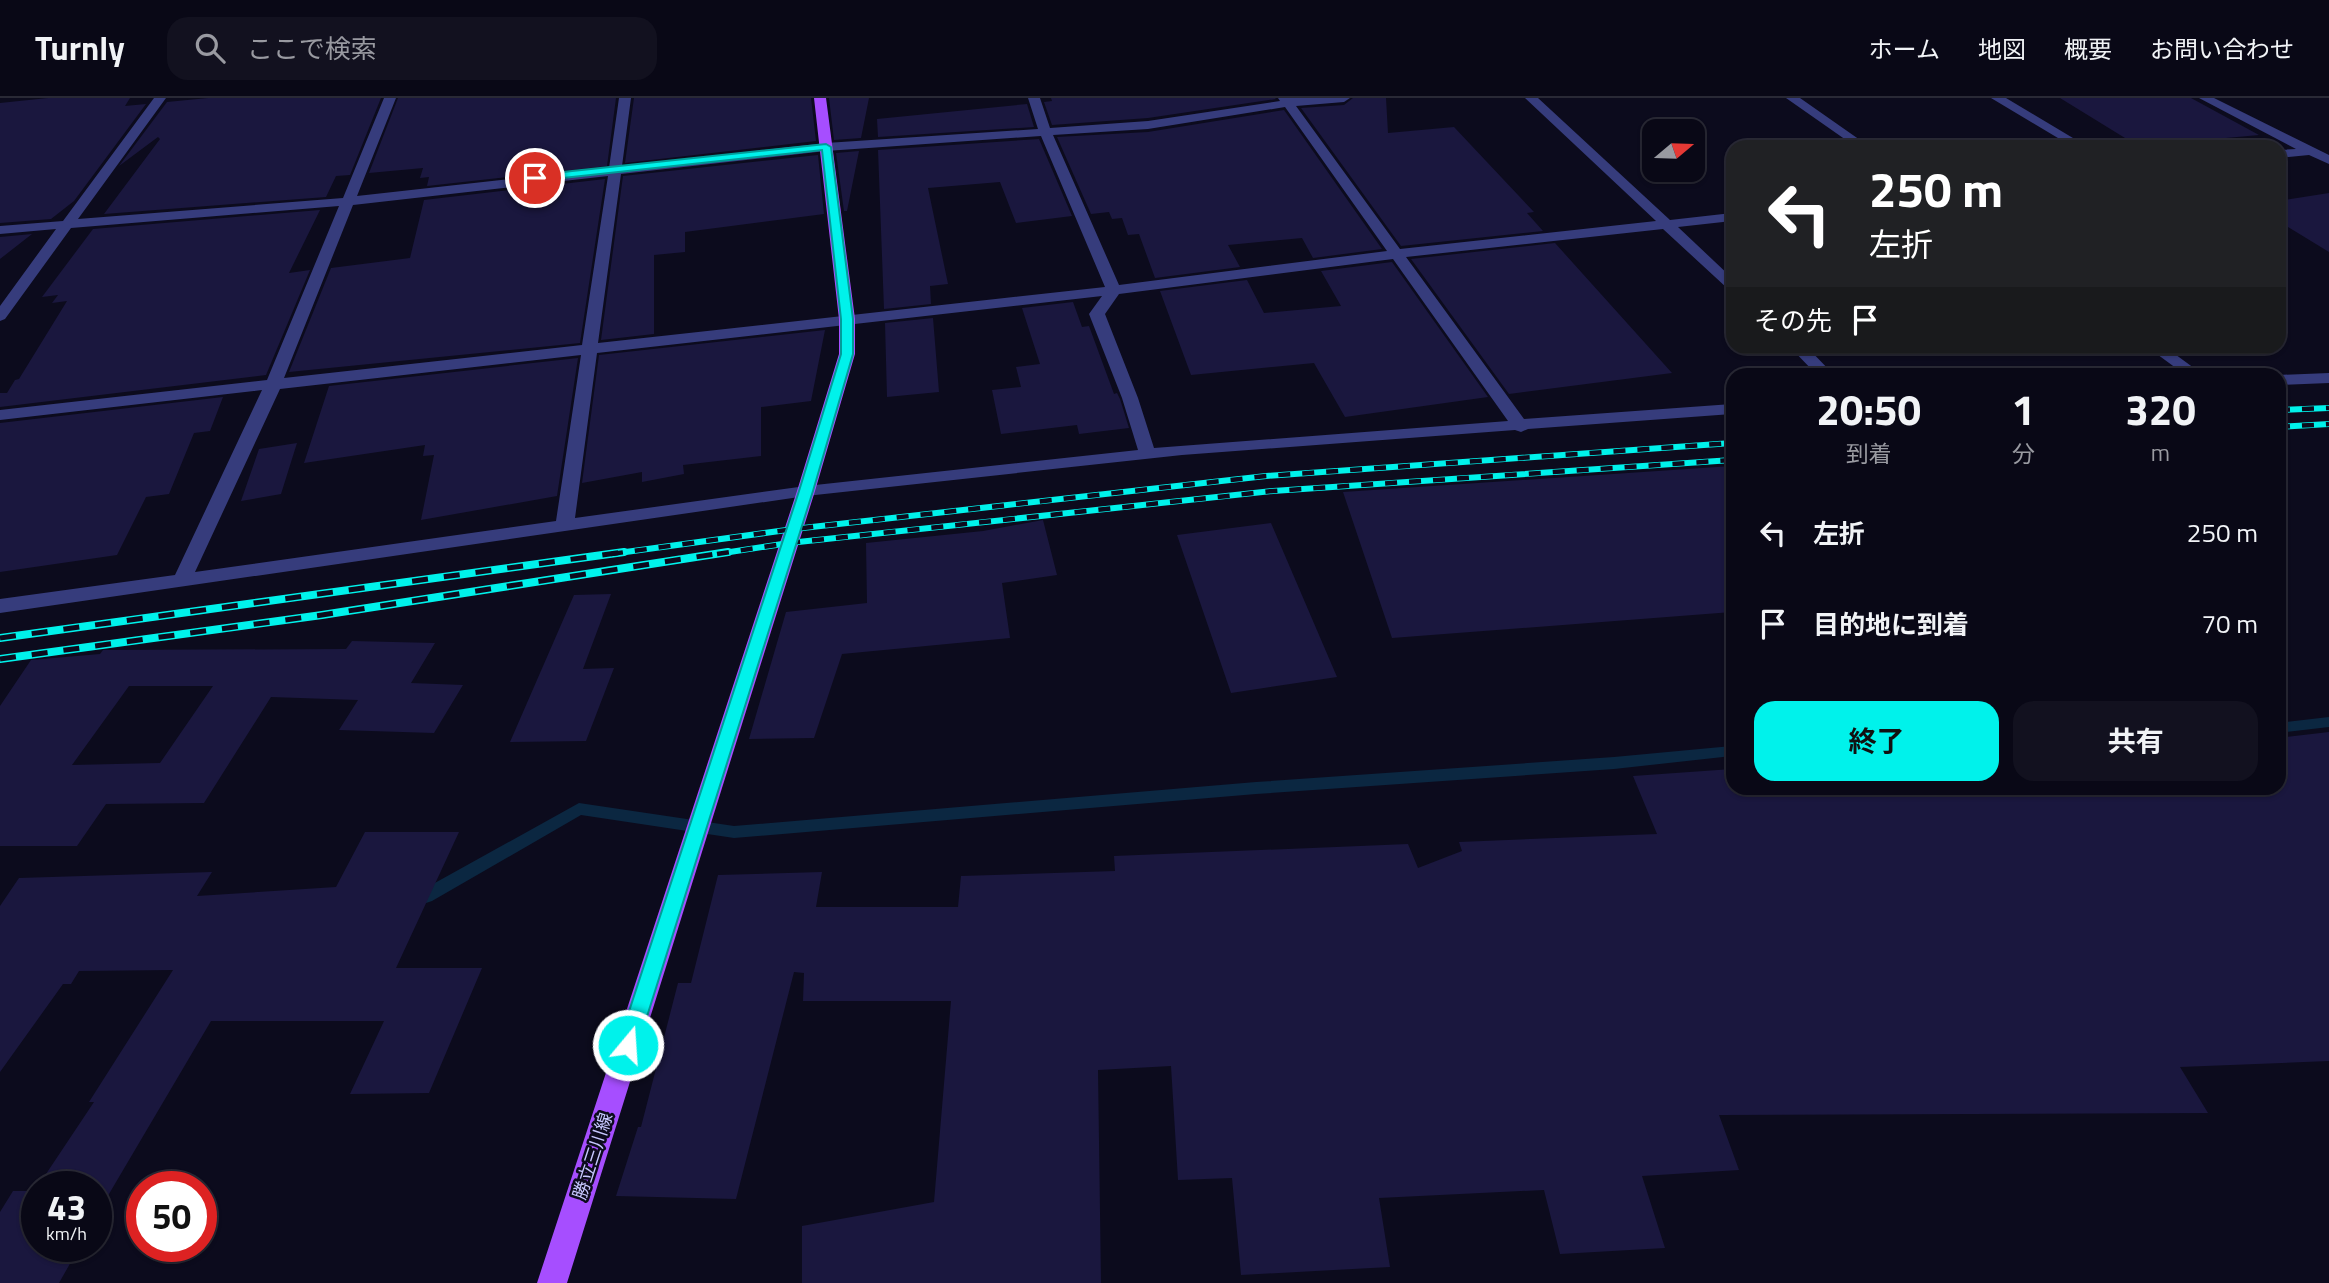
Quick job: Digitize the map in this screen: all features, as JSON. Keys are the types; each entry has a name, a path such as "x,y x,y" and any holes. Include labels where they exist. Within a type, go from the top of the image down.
{"main road":[{"name":"勝立三川線","path":"552,1283 806,491 847,354 847,319 820,98"}],"street":[{"path":"0,317 65,224 160,98"},
{"path":"183,580 273,385 390,98"},
{"path":"565,525 592,350 625,98"},
{"path":"1034,98 1046,133 1114,290"},
{"path":"0,230 349,201 826,147 1148,125 1286,101 1344,98"},
{"path":"1531,98 1726,279"},
{"path":"1792,98 1854,140"},
{"path":"1997,98 2070,140"},
{"path":"2205,98 2329,160"},
{"path":"1286,101 1521,427"},
{"path":"2286,153 2310,150"},
{"path":"0,415 592,350 1726,218"},
{"path":"1114,290 1097,314 1130,398 1148,455"},
{"path":"1804,354 1819,368"},
{"path":"2165,354 2185,368"},
{"path":"2286,380 2329,378"},
{"path":"0,606 806,491 1195,449 1521,427 1726,410"}],"building":[{"path":"48,98 130,98 125,106 146,104 74,201 51,219 0,223 0,103"},
{"path":"208,98 381,98 350,175 336,176 326,197 104,214 160,139 158,137 119,166 167,102"},
{"path":"398,98 616,98 607,166 427,186 429,177 420,178 423,168 369,173"},
{"path":"634,98 811,98 816,141 625,163"},
{"path":"829,98 869,98 861,138 834,140"},
{"path":"1051,98 1276,99 1148,118 1052,125 1044,102 1052,101"},
{"path":"1353,98 1386,98 1388,133 1454,127 1534,212 1527,213 1543,231 1401,246 1301,108 1344,105"},
{"path":"2060,98 2191,98 2259,135 2204,140 2128,140"},
{"path":"1027,104 1034,127 878,137 877,119"},
{"path":"1284,110 1382,249 1313,258 1302,238 1228,245 1240,267 1155,278 1139,234 1128,235 1122,218 1112,219 1109,212 1091,214 1057,137 1148,132"},
{"path":"1039,139 1072,216 1016,223 1000,182 928,188 948,284 930,286 931,304 884,309 878,150"},
{"path":"859,151 847,211 844,211 836,153"},
{"path":"818,155 824,214 685,232 685,252 654,255 654,334 601,340 623,176"},
{"path":"605,179 580,343 289,372 331,268 410,258 424,200"},
{"path":"2329,193 2329,252 2286,226 2286,200"},
{"path":"320,210 289,273 310,270 266,375 0,407 0,393 7,393 15,380 19,379 67,301 52,303 58,295 42,297 93,229"},
{"path":"32,234 0,259 0,237"},
{"path":"1555,243 1672,373 1509,394 1411,259"},
{"path":"1392,262 1488,397 1345,417 1314,363 1191,375 1160,291 1247,280 1264,313 1341,306 1321,271"},
{"path":"1073,302 1082,327 1089,326 1114,394 1117,393 1120,399 1129,428 1079,434 1077,425 1001,434 992,390 1021,387 1016,367 1040,364 1022,308"},
{"path":"933,318 939,392 887,397 885,323"},
{"path":"825,330 811,401 761,407 761,456 683,465 684,474 642,482 642,472 582,483 599,355"},
{"path":"578,358 557,496 421,520 434,455 423,456 425,445 304,463 329,386"},
{"path":"223,397 210,431 194,433 169,494 146,497 117,555 0,572 0,423"},
{"path":"297,443 281,494 241,501 259,449"},
{"path":"1726,466 1726,612 1392,638 1343,492"},
{"path":"1043,520 1057,575 1002,583 1010,638 842,654 814,738 749,739 786,612 867,603 866,543 983,531"},
{"path":"1271,523 1337,677 1231,693 1177,535"},
{"path":"611,594 583,669 614,668 586,741 510,742 574,595"},
{"path":"352,641 435,643 411,683 463,685 434,733 339,730 358,700 271,697 204,803 106,804 77,846 0,846 0,706 31,660 100,654 103,650 346,649","holes":["129,686 213,686 160,763 72,765"]},
{"path":"2329,732 2329,1061 2180,1067 2208,1113 1719,1115 1739,1170 1642,1176 1665,1248 1560,1254 1544,1190 1379,1198 1390,1267 1241,1275 1232,1178 1178,1180 1171,1066 1098,1070 1101,1283 802,1283 802,1226 934,1202 951,1001 803,1001 804,973 794,972 736,1199 616,1196 638,1127 641,1127 678,983 691,983 718,875 822,872 816,907 958,907 961,876 1115,871 1114,856 1408,844 1418,868 1462,851 1459,842 1657,834 1633,776 1726,769 1726,795 2286,795 2286,737"},
{"path":"365,832 459,832 396,968 482,968 429,1093 350,1094 384,1021 211,1021 112,1189 112,1171 48,1171 94,1102 89,1102 173,970 79,971 71,984 63,984 0,1072 0,906 19,878 212,872 197,896 336,887"},
{"path":"13,1191 21,1191 21,1262 71,1262 59,1283 0,1283 0,1212"}],"waterway":[{"path":"2286,727 2329,722"},
{"path":"414,895 426,896 579,809 734,832 1256,788 1614,763 1726,752"}],"railway":[{"path":"2286,410 2329,408"},
{"path":"2286,427 2329,424"},
{"path":"611,554 794,529 1266,476 1726,443"},
{"path":"717,554 789,543 1273,491 1726,460"},
{"path":"0,638 624,552"},
{"path":"0,659 322,615 728,552"}],"route":[{"path":"535,178 826,147 847,319 847,354 806,491 628,1045"}]}
